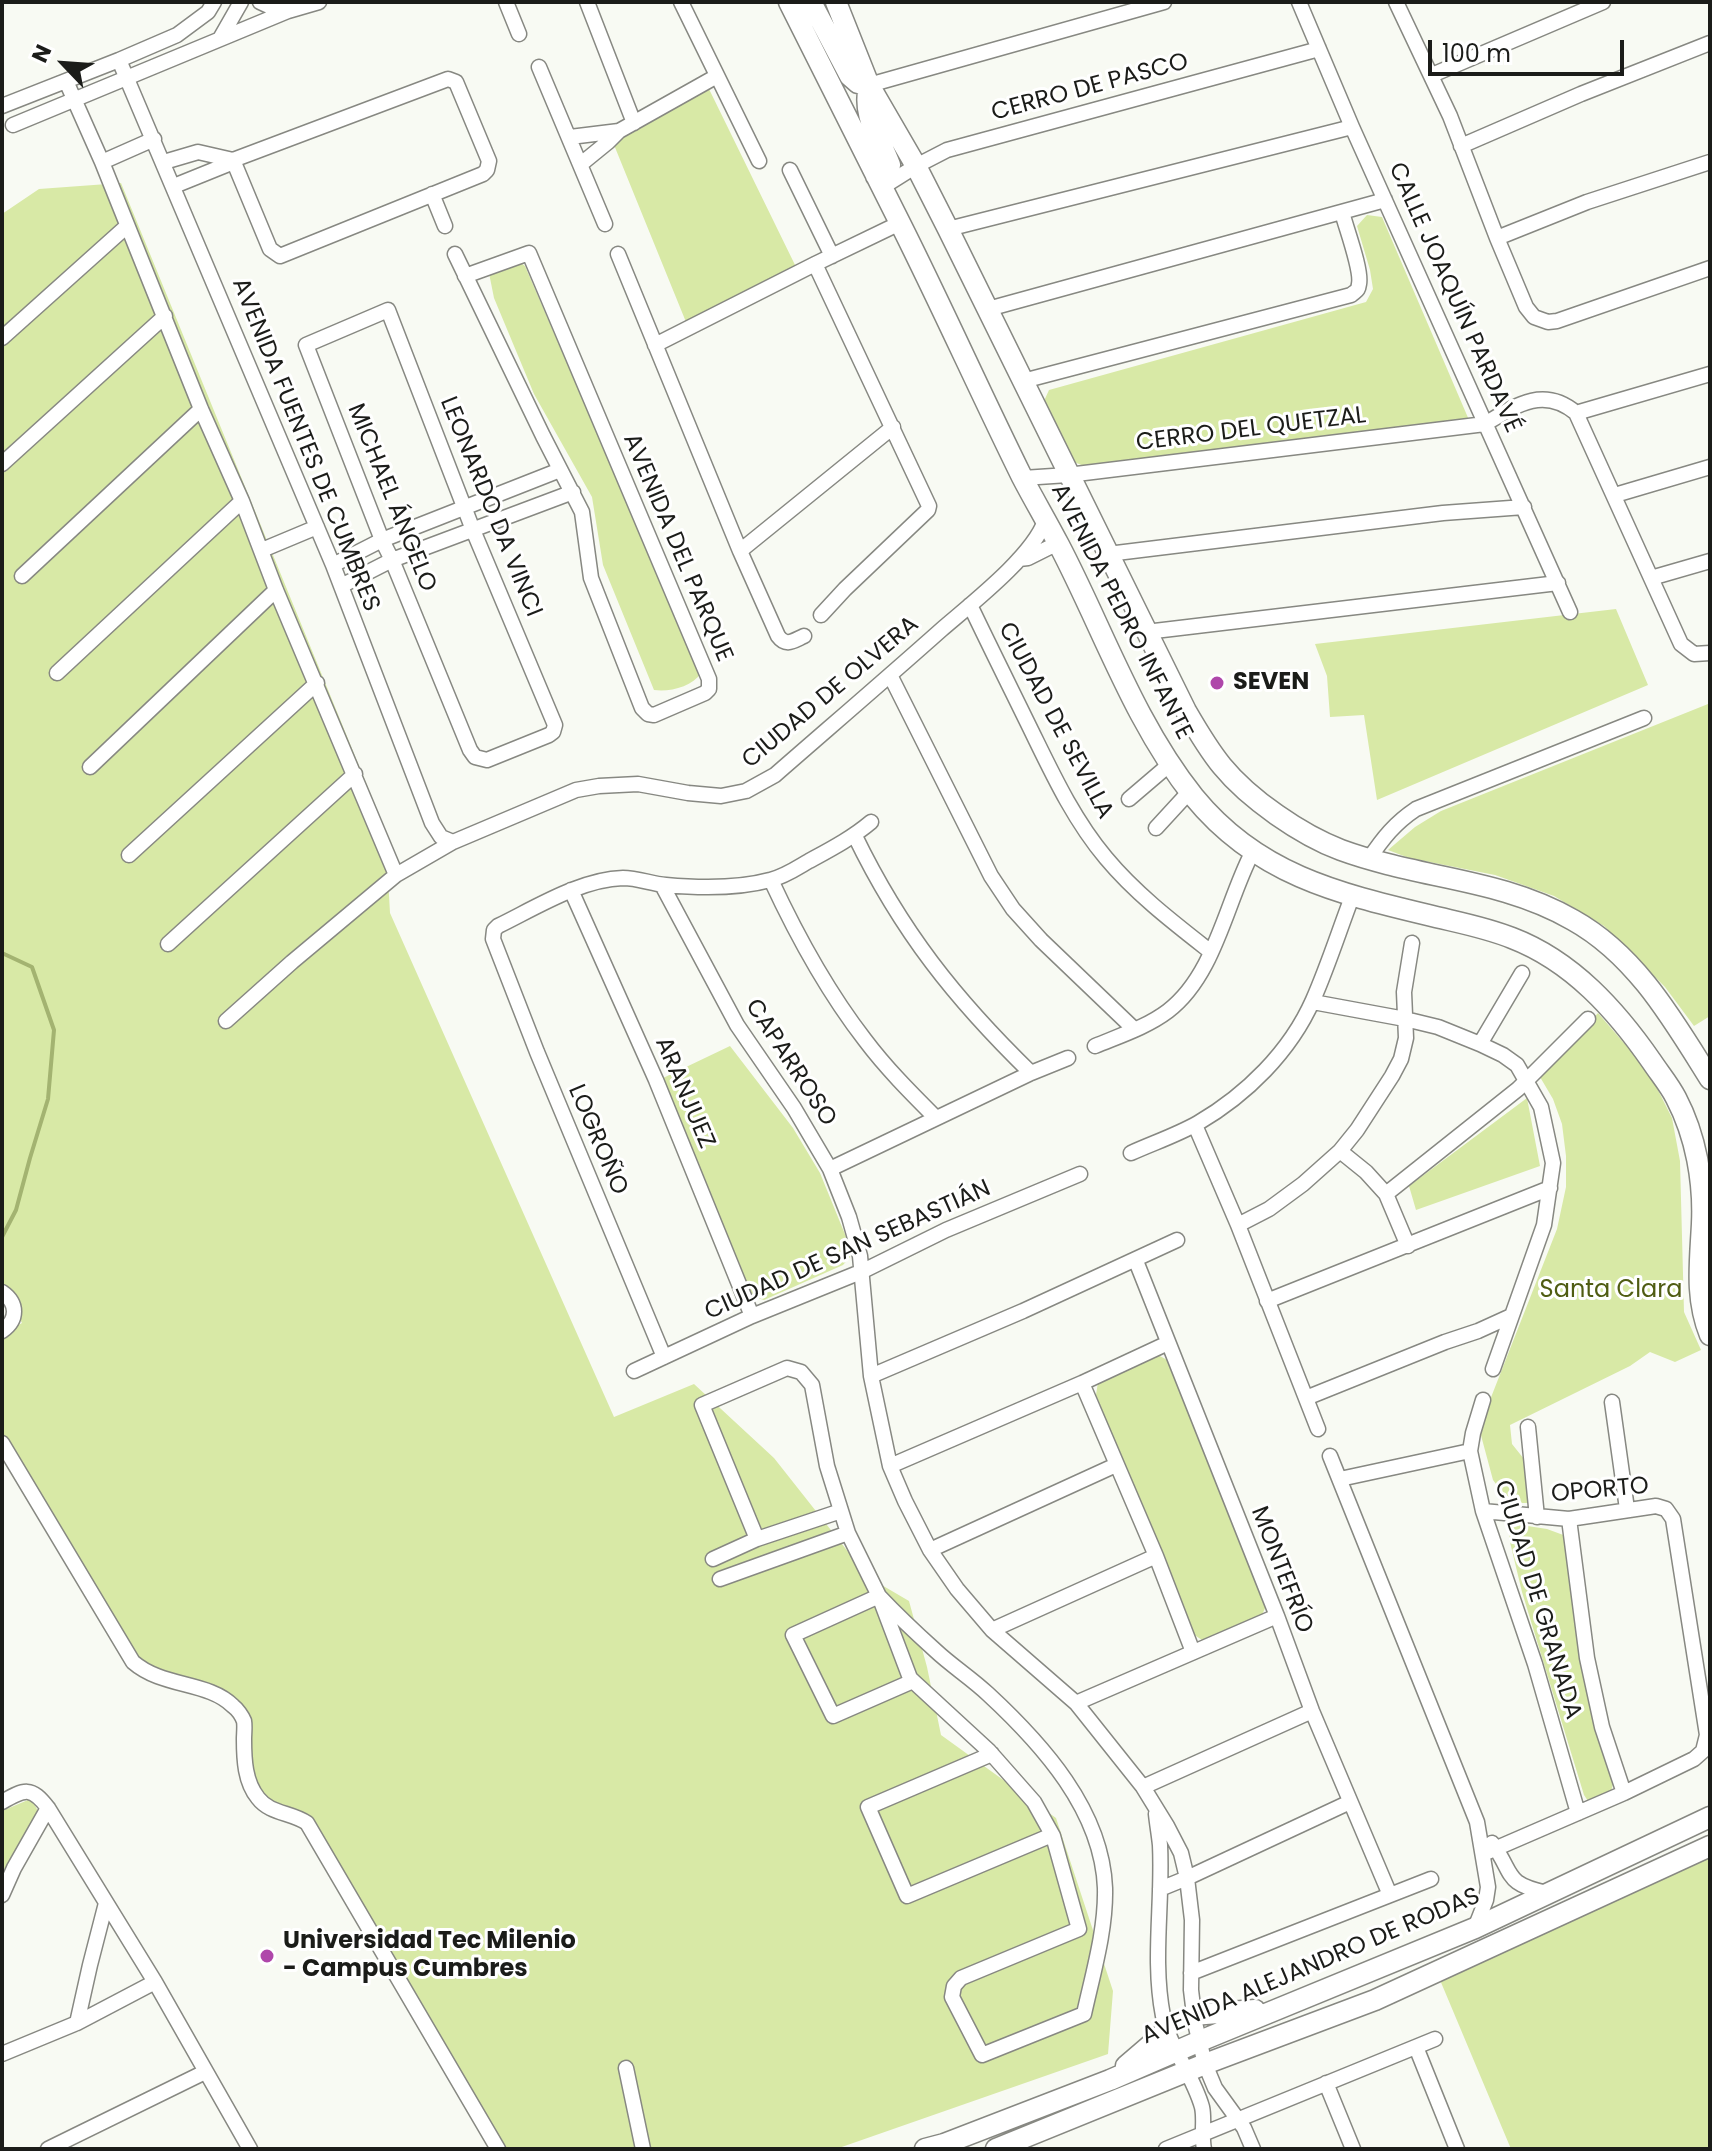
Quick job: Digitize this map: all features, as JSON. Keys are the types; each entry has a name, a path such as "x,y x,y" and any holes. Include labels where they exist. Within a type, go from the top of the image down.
{"main road":[{"name":"AVENIDA PEDRO INFANTE","path":"789,2 1023,478 1150,732 1170,764 1223,828 1252,853 1352,897 1487,929 1515,939 1548,955 1577,975 1607,1004 1635,1036 1674,1094 1683,1113 1698,1163 1704,1254 1698,1280 1709,1333"},
{"path":"811,2 850,76 858,83 869,85 865,100 868,115 890,165 879,182"},
{"name":"AVENIDA PEDRO INFANTE","path":"837,2 869,85 948,229 1186,711 1214,755 1232,777 1261,803 1306,833 1338,848 1369,859 1513,893 1575,921 1605,942 1633,969 1663,1005 1710,1079"},
{"name":"AVENIDA ALEJANDRO DE RODAS","path":"925,2149 1110,2080 1178,2050 1196,2026 1298,2001 1475,1928 1710,1817"},
{"name":"AVENIDA ALEJANDRO DE RODAS","path":"996,2149 1375,2000 1710,1846"},
{"path":"1196,2026 1298,2001"},
{"path":"1110,2080 1167,2028"}],"street":[{"path":"2,106 119,60 187,29 208,12 214,2"},
{"path":"221,37 241,2"},
{"path":"260,2 288,11"},
{"path":"13,125 221,37 319,2"},
{"path":"506,2 519,34"},
{"path":"587,2 634,123"},
{"path":"681,2 759,161"},
{"path":"869,85 1164,2"},
{"name":"CALLE JOAQUÍN PARDAVÉ","path":"1299,2 1570,612"},
{"path":"1396,2 1432,75 1526,307 1534,317 1548,322 1557,321 1710,268"},
{"path":"1432,75 1603,2"},
{"path":"1461,146 1710,43"},
{"name":"CERRO DE PASCO","path":"879,182 947,150 1319,49"},
{"name":"AVENIDA FUENTES DE CUMBRES","path":"119,60 333,565 432,823 441,837 453,842"},
{"path":"539,67 605,224"},
{"path":"581,164 619,131 717,76"},
{"path":"174,186 233,160 448,79 456,82 489,161 483,174 280,256 270,249 233,160"},
{"path":"66,81 396,875"},
{"path":"948,229 1352,127"},
{"path":"570,137 619,131"},
{"path":"102,162 154,139"},
{"path":"164,162 198,152 233,160"},
{"path":"1497,238 1587,202 1710,162"},
{"path":"790,170 832,256"},
{"path":"432,194 445,226"},
{"path":"988,309 1385,200"},
{"path":"1023,381 1351,295 1359,286 1359,275 1342,212"},
{"path":"655,345 900,223"},
{"path":"2,338 127,226"},
{"name":"AVENIDA DEL PARQUE","path":"455,254 465,276 560,470 582,512 591,578 642,708 654,715 705,693 710,687 709,679 529,253 465,276"},
{"path":"618,254 778,636 788,643 804,636"},
{"path":"815,264 929,501 928,510 821,615"},
{"name":"MICHAEL ÁNGELO","path":"388,310 306,345 382,540 470,750"},
{"name":"LEONARDO DA VINCI","path":"388,310 473,530 553,720 554,728 549,735 487,760 475,757 470,750"},
{"path":"2,464 165,316"},
{"path":"1576,413 1710,374"},
{"path":"1485,424 1521,404 1537,399 1551,398 1565,403 1576,413 1681,644 1694,654 1710,653"},
{"path":"22,576 201,409"},
{"name":"CERRO DEL QUETZAL","path":"1023,478 1485,424"},
{"path":"740,551 893,427"},
{"path":"1615,495 1710,467"},
{"path":"333,565 382,540 560,470"},
{"path":"341,586 392,560 573,492"},
{"path":"57,673 242,501"},
{"path":"1108,554 1443,513 1524,507"},
{"name":"CIUDAD DE OLVERA","path":"226,1021 396,875 453,842 576,790 638,784 713,796 733,795 775,775 1019,559 1041,532 1045,521"},
{"path":"262,550 317,527"},
{"name":"CIUDAD DE OLVERA","path":"1019,559 1028,558 1058,543"},
{"path":"1651,578 1710,561"},
{"path":"1146,632 1558,583"},
{"path":"90,767 276,590"},
{"name":"CIUDAD DE SEVILLA","path":"970,605 1056,780 1084,828 1129,883 1211,952"},
{"path":"890,675 991,876 1013,909 1134,1029"},
{"path":"129,855 317,683"},
{"path":"1369,859 1400,819 1416,809 1644,718"},
{"path":"1129,799 1170,764"},
{"path":"168,944 355,774"},
{"path":"1156,828 1190,791"},
{"path":"571,890 623,878 662,885 716,886 771,880 855,836 871,822"},
{"path":"855,836 900,920 939,973 990,1034 1031,1073"},
{"path":"1095,1046 1167,1012 1183,998 1196,982 1211,952 1252,853"},
{"path":"771,880 809,956 865,1041 936,1118"},
{"name":"CAPARROSO","path":"662,885 737,1025 794,1108 830,1169 849,1217 863,1271 871,1376 890,1466 930,1550 957,1589 992,1630 1076,1703 1143,1787 1181,1853 1192,1920 1191,1973 1197,2068"},
{"name":"LOGROÑO","path":"571,890 498,926 493,939 664,1357"},
{"name":"ARANJUEZ","path":"571,890 656,1080 752,1316"},
{"path":"1131,1153 1195,1125 1232,1100 1274,1061 1313,1002 1352,897"},
{"path":"1238,1225 1269,1209 1340,1151 1357,1130 1401,1059 1406,1038 1404,992 1412,943"},
{"path":"1480,1044 1522,973"},
{"path":"1313,1002 1438,1027 1480,1044 1517,1065 1541,1107 1553,1163 1544,1225 1493,1369"},
{"path":"1386,1194 1518,1089 1588,1019"},
{"path":"830,1169 1068,1058"},
{"path":"1195,1125 1318,1429"},
{"path":"1340,1151 1366,1172 1386,1194 1408,1246"},
{"name":"CIUDAD DE SAN SEBASTIÁN","path":"634,1371 752,1316 863,1271 946,1230 1080,1174"},
{"path":"1267,1301 1550,1188"},
{"path":"871,1376 1136,1261 1177,1240"},
{"name":"MONTEFRÍO","path":"1136,1261 1312,1711 1390,1895"},
{"path":"2,1292 12,1302 14,1315 12,1322 2,1331"},
{"path":"1306,1398 1511,1316"},
{"path":"890,1466 1168,1343"},
{"path":"757,1539 702,1405 787,1368 801,1372 812,1385 827,1466 848,1533 879,1596 910,1678 992,1754 1034,1802 1052,1835 1079,1929 961,1978 954,1986 952,1997 982,2055 1084,2014 1103,1926 1105,1886 1096,1837 1070,1788 1037,1742 879,1596"},
{"path":"1082,1383 1156,1556 1193,1652"},
{"name":"CIUDAD DE GRANADA","path":"1483,1400 1470,1451 1483,1511 1535,1664 1578,1813"},
{"path":"1612,1402 1627,1509"},
{"path":"1528,1427 1537,1517"},
{"path":"2,1443 133,1662 156,1678 212,1693 236,1708 244,1720 248,1780 258,1798 270,1809 293,1815 307,1823 498,2149"},
{"path":"1340,1479 1470,1451"},
{"path":"1330,1456 1490,1852 1517,1883 1524,1888 1547,1893"},
{"path":"930,1550 1116,1465"},
{"name":"OPORTO","path":"1483,1511 1569,1519 1656,1506 1666,1509 1673,1519 1707,1735 1703,1751 1694,1759 1624,1793"},
{"path":"713,1559 757,1539 841,1511"},
{"path":"1490,1852 1624,1793 1602,1727 1587,1658 1569,1519"},
{"path":"720,1579 848,1533"},
{"path":"992,1630 1156,1556"},
{"path":"879,1596 793,1635 833,1716 913,1681"},
{"path":"1076,1703 1277,1616"},
{"path":"1143,1787 1312,1711"},
{"path":"992,1754 868,1807 907,1896 1052,1835"},
{"path":"2,1802 20,1791 29,1791 38,1795 48,1808 155,1982 250,2149"},
{"path":"1160,1889 1350,1802"},
{"path":"2,1895 48,1808"},
{"path":"1156,1809 1160,1843 1158,1945 1167,2028 1178,2050 1215,2088 1238,2119 1253,2149"},
{"path":"1475,1928 1488,1887 1490,1852"},
{"path":"1191,1973 1431,1879"},
{"path":"77,2023 106,1903"},
{"path":"2,2054 77,2023 155,1982"},
{"path":"1166,2149 1203,2142 1238,2119 1435,2039"},
{"path":"1416,2047 1457,2149"},
{"path":"626,2068 643,2149"},
{"path":"1197,2068 1203,2142"},
{"path":"48,2149 205,2072"},
{"path":"1326,2083 1353,2149"}],"green space":[{"path":"709,89 796,267 686,322 612,140"},
{"path":"121,183 391,844 388,877 390,913 614,1417 694,1384 774,1458 868,1577 909,1601 941,1735 1056,1818 1113,1991 1108,2054 836,2149 505,2149 304,1818 256,1793 245,1720 236,1705 162,1675 130,1656 2,1440 2,1334 22,1323 2,1287 2,214 39,189"},
{"path":"1367,215 1382,217 1469,420 1084,466 1074,462 1044,401 1049,390 1366,302 1373,289 1357,226"},
{"path":"517,260 525,266 701,673 686,685 654,690 603,565 592,497 534,394 494,298 489,273"},
{"path":"1616,609 1648,685 1377,800 1364,715 1330,717 1327,676 1315,644"},
{"path":"1708,704 1710,1016 1694,1026 1665,987 1604,926 1554,896 1495,875 1409,858 1388,850 1415,827 1441,811"},
{"name":"Santa Clara","path":"1598,1013 1649,1072 1672,1118 1680,1161 1684,1312 1701,1350 1675,1362 1650,1352 1630,1366 1510,1425 1512,1444 1524,1459 1531,1498 1527,1503 1521,1503 1502,1492 1493,1480 1479,1428 1557,1229 1566,1187 1562,1124 1553,1099 1540,1077"},
{"path":"730,1046 793,1128 820,1173 851,1249 850,1257 843,1265 764,1300 754,1297 749,1290 661,1079"},
{"path":"1527,1098 1540,1166 1416,1210 1409,1186"},
{"path":"1158,1355 1171,1362 1266,1606 1262,1615 1202,1640 1193,1634 1096,1395 1098,1382"},
{"path":"1521,1525 1566,1536 1604,1752 1613,1784 1611,1792 1594,1803 1584,1795 1522,1592 1509,1538 1512,1528"},
{"path":"28,1800 38,1811 2,1873 2,1811"},
{"path":"1710,1856 1710,2149 1511,2149 1440,1980"}],"waterway":[{"path":"2,953 32,967 54,1030 48,1099 16,1210 2,1237"}],"place":[{"name":"SEVEN","path":"1217,683"},
{"name":"Universidad Tec Milenio - Campus Cumbres","path":"267,1956"}]}
